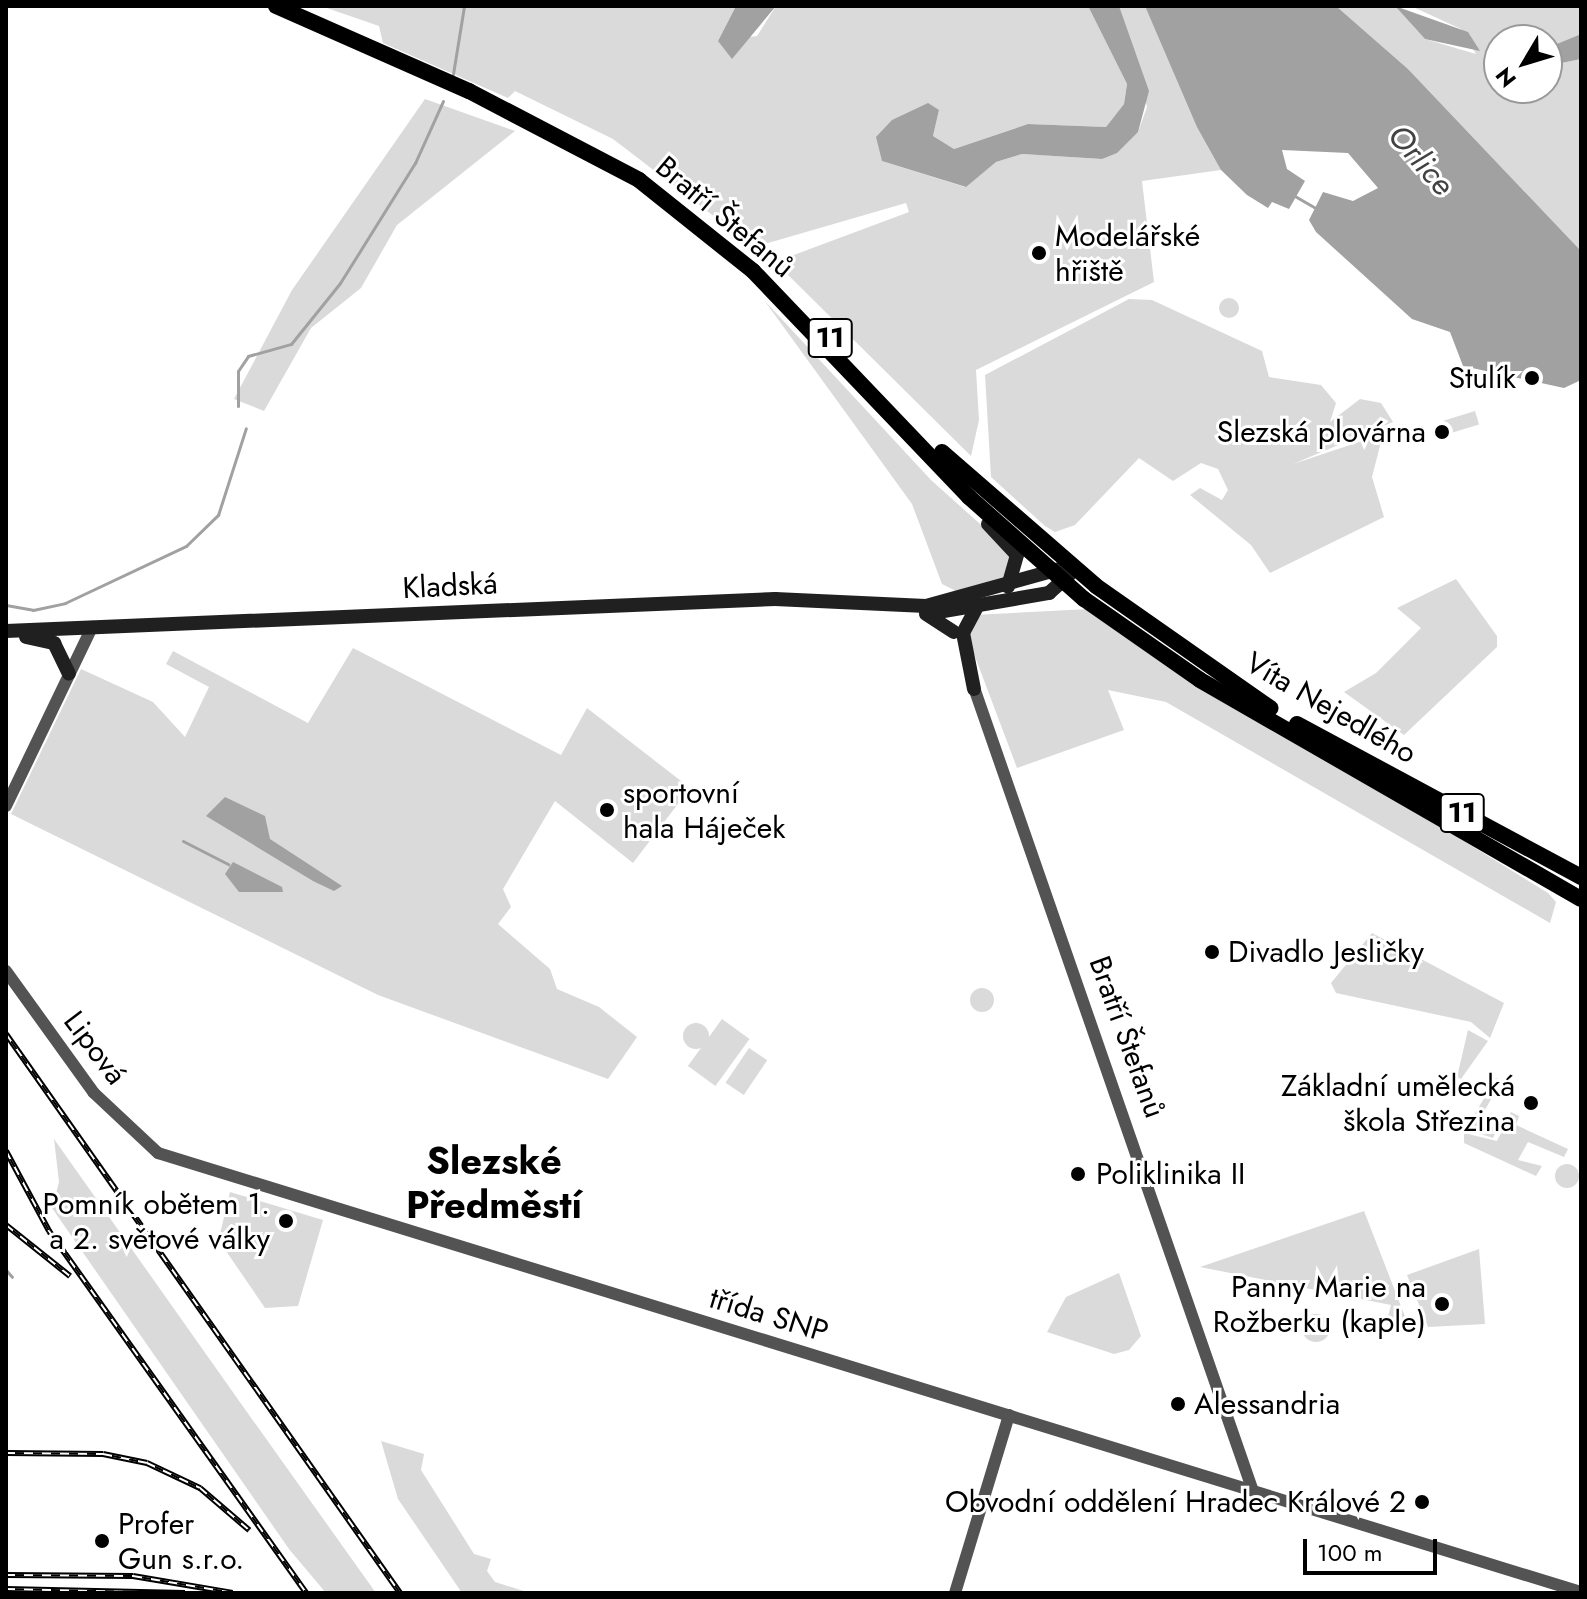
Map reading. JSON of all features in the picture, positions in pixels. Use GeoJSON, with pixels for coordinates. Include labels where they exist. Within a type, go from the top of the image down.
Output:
{"type":"FeatureCollection","features":[{"type":"Feature","properties":{"kind":"main road","name":"Bratří Štefanů"},"geometry":{"type":"LineString","coordinates":[[276,6],[596,144],[713,225],[958,468],[1069,562]]}},
{"type":"Feature","properties":{"kind":"main road","name":"Bratří Štefanů"},"geometry":{"type":"LineString","coordinates":[[469,91],[590,149],[698,224],[1053,578],[1084,599]]}},
{"type":"Feature","properties":{"kind":"main road"},"geometry":{"type":"LineString","coordinates":[[959,486],[1016,552],[1019,569],[1007,588]]}},
{"type":"Feature","properties":{"kind":"main road","name":"Kladská"},"geometry":{"type":"LineString","coordinates":[[6,633],[820,598],[896,606],[976,609],[1053,578],[1069,562]]}},
{"type":"Feature","properties":{"kind":"main road","name":"Víta Nejedlého"},"geometry":{"type":"LineString","coordinates":[[1069,562],[1241,690],[1581,877]]}},
{"type":"Feature","properties":{"kind":"main road","name":"Kladská"},"geometry":{"type":"LineString","coordinates":[[896,606],[926,614],[1007,588],[1053,578]]}},
{"type":"Feature","properties":{"kind":"main road","name":"Víta Nejedlého"},"geometry":{"type":"LineString","coordinates":[[1084,599],[1200,680],[1581,899]]}},
{"type":"Feature","properties":{"kind":"main road"},"geometry":{"type":"LineString","coordinates":[[974,689],[963,633],[976,609]]}},
{"type":"Feature","properties":{"kind":"main road"},"geometry":{"type":"LineString","coordinates":[[926,614],[954,632]]}},
{"type":"Feature","properties":{"kind":"main road"},"geometry":{"type":"LineString","coordinates":[[6,633],[54,643],[69,674]]}},
{"type":"Feature","properties":{"kind":"street","name":"Bratří Štefanů"},"geometry":{"type":"LineString","coordinates":[[945,608],[1253,1491]]}},
{"type":"Feature","properties":{"kind":"street"},"geometry":{"type":"LineString","coordinates":[[6,806],[92,627]]}},
{"type":"Feature","properties":{"kind":"street","name":"Lipová"},"geometry":{"type":"LineString","coordinates":[[6,971],[85,1082],[150,1149]]}},
{"type":"Feature","properties":{"kind":"street","name":"třída SNP"},"geometry":{"type":"LineString","coordinates":[[150,1149],[1581,1592]]}},
{"type":"Feature","properties":{"kind":"street"},"geometry":{"type":"LineString","coordinates":[[955,1593],[1009,1415]]}},
{"type":"Feature","properties":{"kind":"shaded area"},"geometry":{"type":"Polygon","coordinates":[[[321,6],[736,6],[718,41],[757,36],[776,6],[1088,6],[1127,84],[1124,104],[1106,127],[1028,124],[954,149],[933,136],[939,110],[882,161],[965,187],[996,162],[1022,154],[1102,159],[1138,132],[1147,107],[1119,6],[1145,6],[1221,170],[1142,181],[1154,282],[976,370],[979,420],[971,456],[775,262],[909,212],[906,203],[754,247],[613,139],[515,91],[508,98],[383,43],[379,26],[321,6]]]}},
{"type":"Feature","properties":{"kind":"shaded area"},"geometry":{"type":"Polygon","coordinates":[[[1336,6],[1395,6],[1425,39],[1476,54],[1461,29],[1411,6],[1581,6],[1581,34],[1563,41],[1563,24],[1483,24],[1483,104],[1563,104],[1563,63],[1581,59],[1581,251],[1408,69],[1336,6]]]}},
{"type":"Feature","properties":{"kind":"shaded area"},"geometry":{"type":"Polygon","coordinates":[[[425,99],[515,131],[397,225],[361,288],[311,328],[264,411],[234,399],[292,290],[425,99]]]}},
{"type":"Feature","properties":{"kind":"shaded area"},"geometry":{"type":"Polygon","coordinates":[[[1229,298],[1236,301],[1239,308],[1236,315],[1229,318],[1222,315],[1219,308],[1222,301],[1229,298]]]}},
{"type":"Feature","properties":{"kind":"shaded area"},"geometry":{"type":"Polygon","coordinates":[[[1129,299],[1152,300],[1262,351],[1269,377],[1321,385],[1336,403],[1330,422],[1360,399],[1381,403],[1393,422],[1293,464],[1383,434],[1372,477],[1384,517],[1270,573],[1251,545],[1190,495],[1200,488],[1222,500],[1228,490],[1218,469],[1201,463],[1173,481],[1139,458],[1075,525],[1055,532],[1045,526],[991,477],[985,375],[1129,299]]]}},
{"type":"Feature","properties":{"kind":"shaded area"},"geometry":{"type":"Polygon","coordinates":[[[764,300],[931,480],[1008,549],[1013,574],[958,592],[942,584],[912,504],[764,300]]]}},
{"type":"Feature","properties":{"kind":"shaded area"},"geometry":{"type":"Polygon","coordinates":[[[1475,411],[1479,424],[1448,434],[1443,421],[1475,411]]]}},
{"type":"Feature","properties":{"kind":"shaded area"},"geometry":{"type":"Polygon","coordinates":[[[1456,579],[1497,636],[1497,647],[1404,735],[1344,692],[1376,673],[1421,628],[1397,608],[1456,579]]]}},
{"type":"Feature","properties":{"kind":"shaded area"},"geometry":{"type":"Polygon","coordinates":[[[1089,609],[1548,893],[1556,902],[1550,923],[1166,702],[1108,690],[1124,730],[1017,768],[965,630],[973,615],[1089,609]]]}},
{"type":"Feature","properties":{"kind":"shaded area"},"geometry":{"type":"Polygon","coordinates":[[[353,648],[561,755],[587,708],[690,788],[633,863],[555,801],[503,889],[511,907],[498,924],[550,969],[557,989],[599,1007],[637,1037],[608,1079],[378,995],[11,814],[81,669],[153,702],[185,737],[209,687],[166,664],[173,651],[308,723],[353,648]]]}},
{"type":"Feature","properties":{"kind":"shaded area"},"geometry":{"type":"Polygon","coordinates":[[[1372,933],[1504,1003],[1490,1038],[1471,1022],[1336,993],[1331,983],[1372,933]]]}},
{"type":"Feature","properties":{"kind":"shaded area"},"geometry":{"type":"Polygon","coordinates":[[[982,988],[993,995],[994,1000],[987,1011],[982,1012],[971,1005],[970,1000],[977,989],[982,988]]]}},
{"type":"Feature","properties":{"kind":"shaded area"},"geometry":{"type":"Polygon","coordinates":[[[722,1019],[750,1039],[715,1086],[688,1066],[722,1019]]]}},
{"type":"Feature","properties":{"kind":"shaded area"},"geometry":{"type":"Polygon","coordinates":[[[696,1023],[705,1027],[709,1036],[705,1045],[696,1049],[687,1045],[683,1036],[687,1027],[696,1023]]]}},
{"type":"Feature","properties":{"kind":"shaded area"},"geometry":{"type":"Polygon","coordinates":[[[1468,1030],[1488,1041],[1461,1079],[1457,1077],[1468,1030]]]}},
{"type":"Feature","properties":{"kind":"shaded area"},"geometry":{"type":"Polygon","coordinates":[[[749,1048],[767,1060],[744,1095],[726,1083],[749,1048]]]}},
{"type":"Feature","properties":{"kind":"shaded area"},"geometry":{"type":"Polygon","coordinates":[[[1496,1078],[1501,1081],[1480,1119],[1494,1127],[1502,1119],[1493,1138],[1466,1129],[1496,1078]]]}},
{"type":"Feature","properties":{"kind":"shaded area"},"geometry":{"type":"Polygon","coordinates":[[[1511,1112],[1519,1116],[1516,1125],[1568,1149],[1564,1157],[1528,1142],[1518,1160],[1542,1166],[1536,1176],[1464,1143],[1464,1133],[1497,1141],[1511,1112]]]}},
{"type":"Feature","properties":{"kind":"shaded area"},"geometry":{"type":"Polygon","coordinates":[[[54,1139],[376,1593],[326,1593],[289,1549],[52,1208],[59,1182],[54,1139]]]}},
{"type":"Feature","properties":{"kind":"shaded area"},"geometry":{"type":"Polygon","coordinates":[[[1567,1164],[1576,1167],[1579,1176],[1576,1185],[1567,1188],[1558,1185],[1555,1176],[1558,1167],[1567,1164]]]}},
{"type":"Feature","properties":{"kind":"shaded area"},"geometry":{"type":"Polygon","coordinates":[[[230,1192],[323,1220],[298,1306],[265,1308],[226,1251],[220,1234],[230,1192]]]}},
{"type":"Feature","properties":{"kind":"shaded area"},"geometry":{"type":"Polygon","coordinates":[[[1364,1211],[1411,1332],[1386,1324],[1391,1305],[1200,1267],[1364,1211]]]}},
{"type":"Feature","properties":{"kind":"shaded area"},"geometry":{"type":"Polygon","coordinates":[[[1479,1249],[1485,1324],[1428,1327],[1407,1275],[1479,1249]]]}},
{"type":"Feature","properties":{"kind":"shaded area"},"geometry":{"type":"Polygon","coordinates":[[[1119,1273],[1141,1336],[1129,1350],[1114,1354],[1047,1332],[1066,1297],[1119,1273]]]}},
{"type":"Feature","properties":{"kind":"shaded area"},"geometry":{"type":"Polygon","coordinates":[[[1316,1314],[1326,1318],[1330,1328],[1326,1338],[1316,1342],[1306,1338],[1302,1328],[1306,1318],[1316,1314]]]}},
{"type":"Feature","properties":{"kind":"shaded area"},"geometry":{"type":"Polygon","coordinates":[[[381,1441],[424,1454],[421,1470],[474,1554],[491,1559],[487,1571],[495,1582],[530,1593],[462,1593],[398,1499],[381,1441]]]}},
{"type":"Feature","properties":{"kind":"water"},"geometry":{"type":"Polygon","coordinates":[[[736,6],[776,6],[732,59],[718,41],[736,6]]]}},
{"type":"Feature","properties":{"kind":"water"},"geometry":{"type":"Polygon","coordinates":[[[1088,6],[1119,6],[1149,91],[1138,132],[1117,153],[1102,159],[1022,154],[996,162],[966,187],[882,161],[876,137],[892,120],[928,103],[939,110],[933,136],[954,149],[1028,124],[1106,127],[1124,104],[1127,84],[1088,6]]]}},
{"type":"Feature","properties":{"kind":"water","name":"Orlice"},"geometry":{"type":"Polygon","coordinates":[[[1145,6],[1336,6],[1408,69],[1581,251],[1581,380],[1564,388],[1463,366],[1450,332],[1412,319],[1316,232],[1309,220],[1323,192],[1353,201],[1378,188],[1348,153],[1282,150],[1287,169],[1305,181],[1289,209],[1272,202],[1268,208],[1247,195],[1221,170],[1197,127],[1145,6]]]}},
{"type":"Feature","properties":{"kind":"water"},"geometry":{"type":"Polygon","coordinates":[[[1395,6],[1468,32],[1480,51],[1425,39],[1395,6]]]}},
{"type":"Feature","properties":{"kind":"water"},"geometry":{"type":"Polygon","coordinates":[[[1581,34],[1581,59],[1563,63],[1563,41],[1581,34]]]}},
{"type":"Feature","properties":{"kind":"water"},"geometry":{"type":"Polygon","coordinates":[[[225,797],[265,816],[270,839],[342,886],[334,891],[313,881],[206,816],[225,797]]]}},
{"type":"Feature","properties":{"kind":"water"},"geometry":{"type":"Polygon","coordinates":[[[233,862],[282,887],[283,892],[239,892],[225,874],[233,862]]]}},
{"type":"Feature","properties":{"kind":"waterway"},"geometry":{"type":"LineString","coordinates":[[453,74],[464,6]]}},
{"type":"Feature","properties":{"kind":"waterway"},"geometry":{"type":"LineString","coordinates":[[238,406],[238,371],[248,356],[291,344],[340,283],[415,163],[443,101]]}},
{"type":"Feature","properties":{"kind":"waterway"},"geometry":{"type":"LineString","coordinates":[[1293,195],[1317,209]]}},
{"type":"Feature","properties":{"kind":"waterway"},"geometry":{"type":"LineString","coordinates":[[6,605],[33,610],[65,603],[186,546],[218,515],[246,428]]}},
{"type":"Feature","properties":{"kind":"waterway"},"geometry":{"type":"LineString","coordinates":[[183,841],[228,864]]}},
{"type":"Feature","properties":{"kind":"waterway"},"geometry":{"type":"LineString","coordinates":[[6,1270],[12,1277]]}},
{"type":"Feature","properties":{"kind":"railway"},"geometry":{"type":"LineString","coordinates":[[6,1034],[400,1593]]}},
{"type":"Feature","properties":{"kind":"railway"},"geometry":{"type":"LineString","coordinates":[[6,1151],[49,1231],[306,1593]]}},
{"type":"Feature","properties":{"kind":"railway"},"geometry":{"type":"LineString","coordinates":[[6,1225],[70,1276]]}},
{"type":"Feature","properties":{"kind":"railway"},"geometry":{"type":"LineString","coordinates":[[6,1453],[103,1454],[147,1463],[200,1488],[249,1530]]}},
{"type":"Feature","properties":{"kind":"railway"},"geometry":{"type":"LineString","coordinates":[[6,1575],[133,1576],[233,1593]]}},
{"type":"Feature","properties":{"kind":"railway"},"geometry":{"type":"LineString","coordinates":[[6,1589],[185,1593]]}},
{"type":"Feature","properties":{"kind":"place","name":"Modelářské hřiště"},"geometry":{"type":"Point","coordinates":[1039,253]}},
{"type":"Feature","properties":{"kind":"place","name":"Stulík"},"geometry":{"type":"Point","coordinates":[1532,378]}},
{"type":"Feature","properties":{"kind":"place","name":"Slezská plovárna"},"geometry":{"type":"Point","coordinates":[1442,432]}},
{"type":"Feature","properties":{"kind":"place","name":"sportovní hala Háječek"},"geometry":{"type":"Point","coordinates":[607,810]}},
{"type":"Feature","properties":{"kind":"place","name":"Divadlo Jesličky"},"geometry":{"type":"Point","coordinates":[1212,952]}},
{"type":"Feature","properties":{"kind":"place","name":"Základní umělecká škola Střezina"},"geometry":{"type":"Point","coordinates":[1531,1103]}},
{"type":"Feature","properties":{"kind":"place","name":"Poliklinika II"},"geometry":{"type":"Point","coordinates":[1078,1174]}},
{"type":"Feature","properties":{"kind":"place","name":"Pomník obětem 1. a 2. světové války"},"geometry":{"type":"Point","coordinates":[286,1221]}},
{"type":"Feature","properties":{"kind":"place","name":"Panny Marie na Rožberku (kaple)"},"geometry":{"type":"Point","coordinates":[1442,1304]}},
{"type":"Feature","properties":{"kind":"place","name":"Alessandria"},"geometry":{"type":"Point","coordinates":[1178,1404]}},
{"type":"Feature","properties":{"kind":"place","name":"Obvodní oddělení Hradec Králové 2"},"geometry":{"type":"Point","coordinates":[1422,1502]}},
{"type":"Feature","properties":{"kind":"place","name":"Profer Gun s.r.o."},"geometry":{"type":"Point","coordinates":[102,1541]}},
{"type":"Feature","properties":{"kind":"district","name":"Slezské Předměstí"},"geometry":{"type":"Point","coordinates":[494,1183]}}]}
